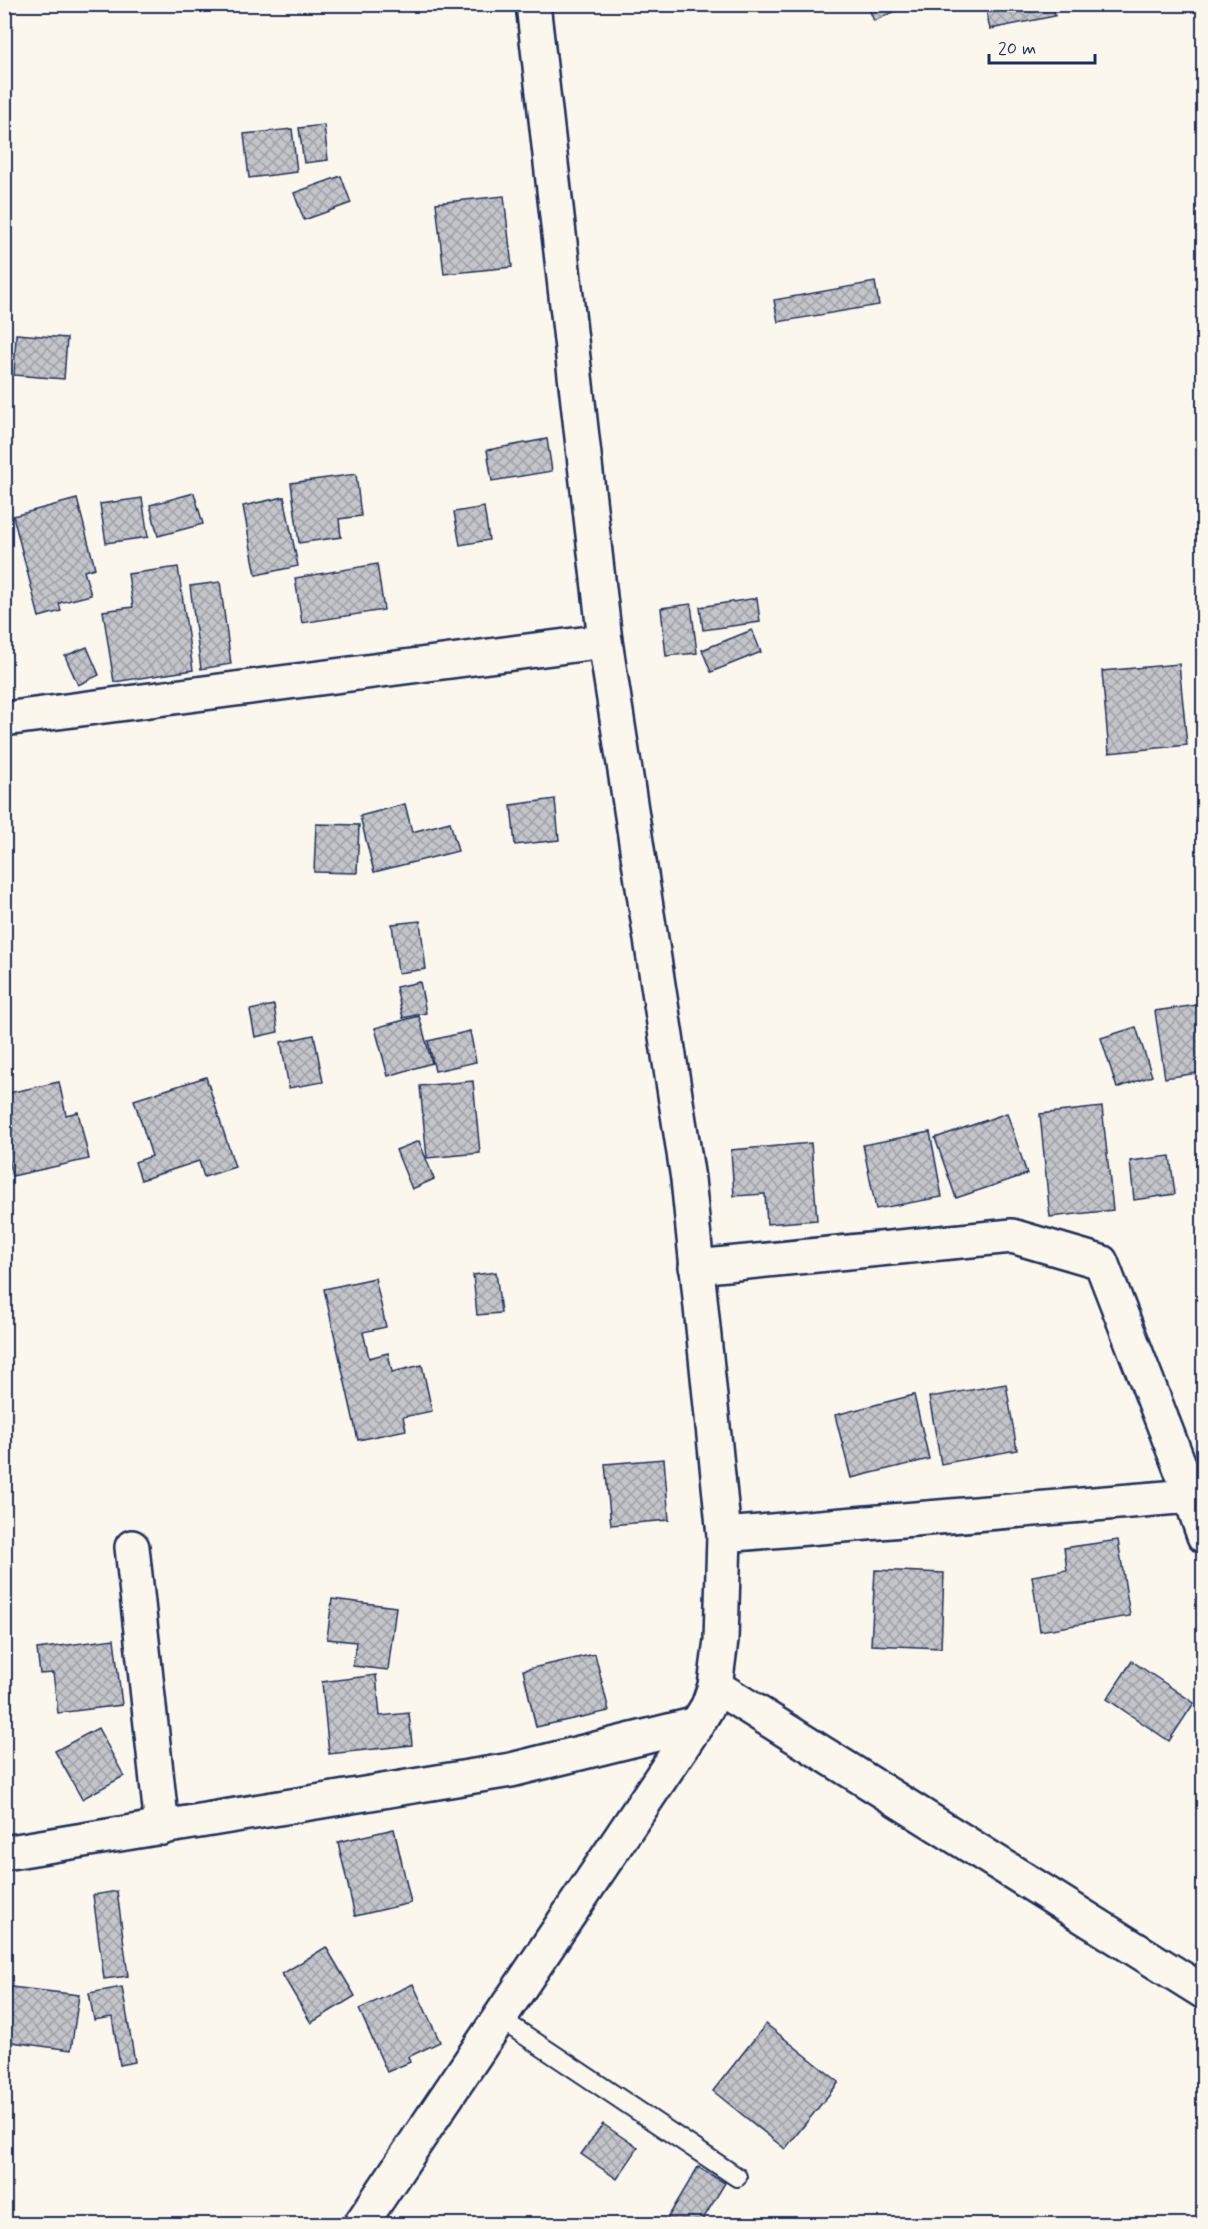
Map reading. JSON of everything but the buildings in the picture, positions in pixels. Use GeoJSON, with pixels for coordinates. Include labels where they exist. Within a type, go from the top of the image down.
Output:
{"type":"FeatureCollection","features":[{"type":"Feature","properties":{"kind":"street"},"geometry":{"type":"LineString","coordinates":[[361,2224],[697,1724],[708,1706],[715,1686],[721,1640],[724,1535],[688,1179],[604,641],[533,4]]}},
{"type":"Feature","properties":{"kind":"street"},"geometry":{"type":"LineString","coordinates":[[4,719],[604,641]]}},
{"type":"Feature","properties":{"kind":"street"},"geometry":{"type":"LineString","coordinates":[[696,1267],[1012,1236],[1101,1262],[1203,1536]]}},
{"type":"Feature","properties":{"kind":"street"},"geometry":{"type":"LineString","coordinates":[[724,1535],[1190,1496]]}},
{"type":"Feature","properties":{"kind":"street"},"geometry":{"type":"LineString","coordinates":[[132,1548],[162,1828]]}},
{"type":"Feature","properties":{"kind":"street"},"geometry":{"type":"LineString","coordinates":[[715,1686],[1203,1992]]}},
{"type":"Feature","properties":{"kind":"street"},"geometry":{"type":"LineString","coordinates":[[4,1853],[511,1770],[697,1724]]}},
{"type":"Feature","properties":{"kind":"lane"},"geometry":{"type":"LineString","coordinates":[[499,2018],[737,2177]]}}]}
